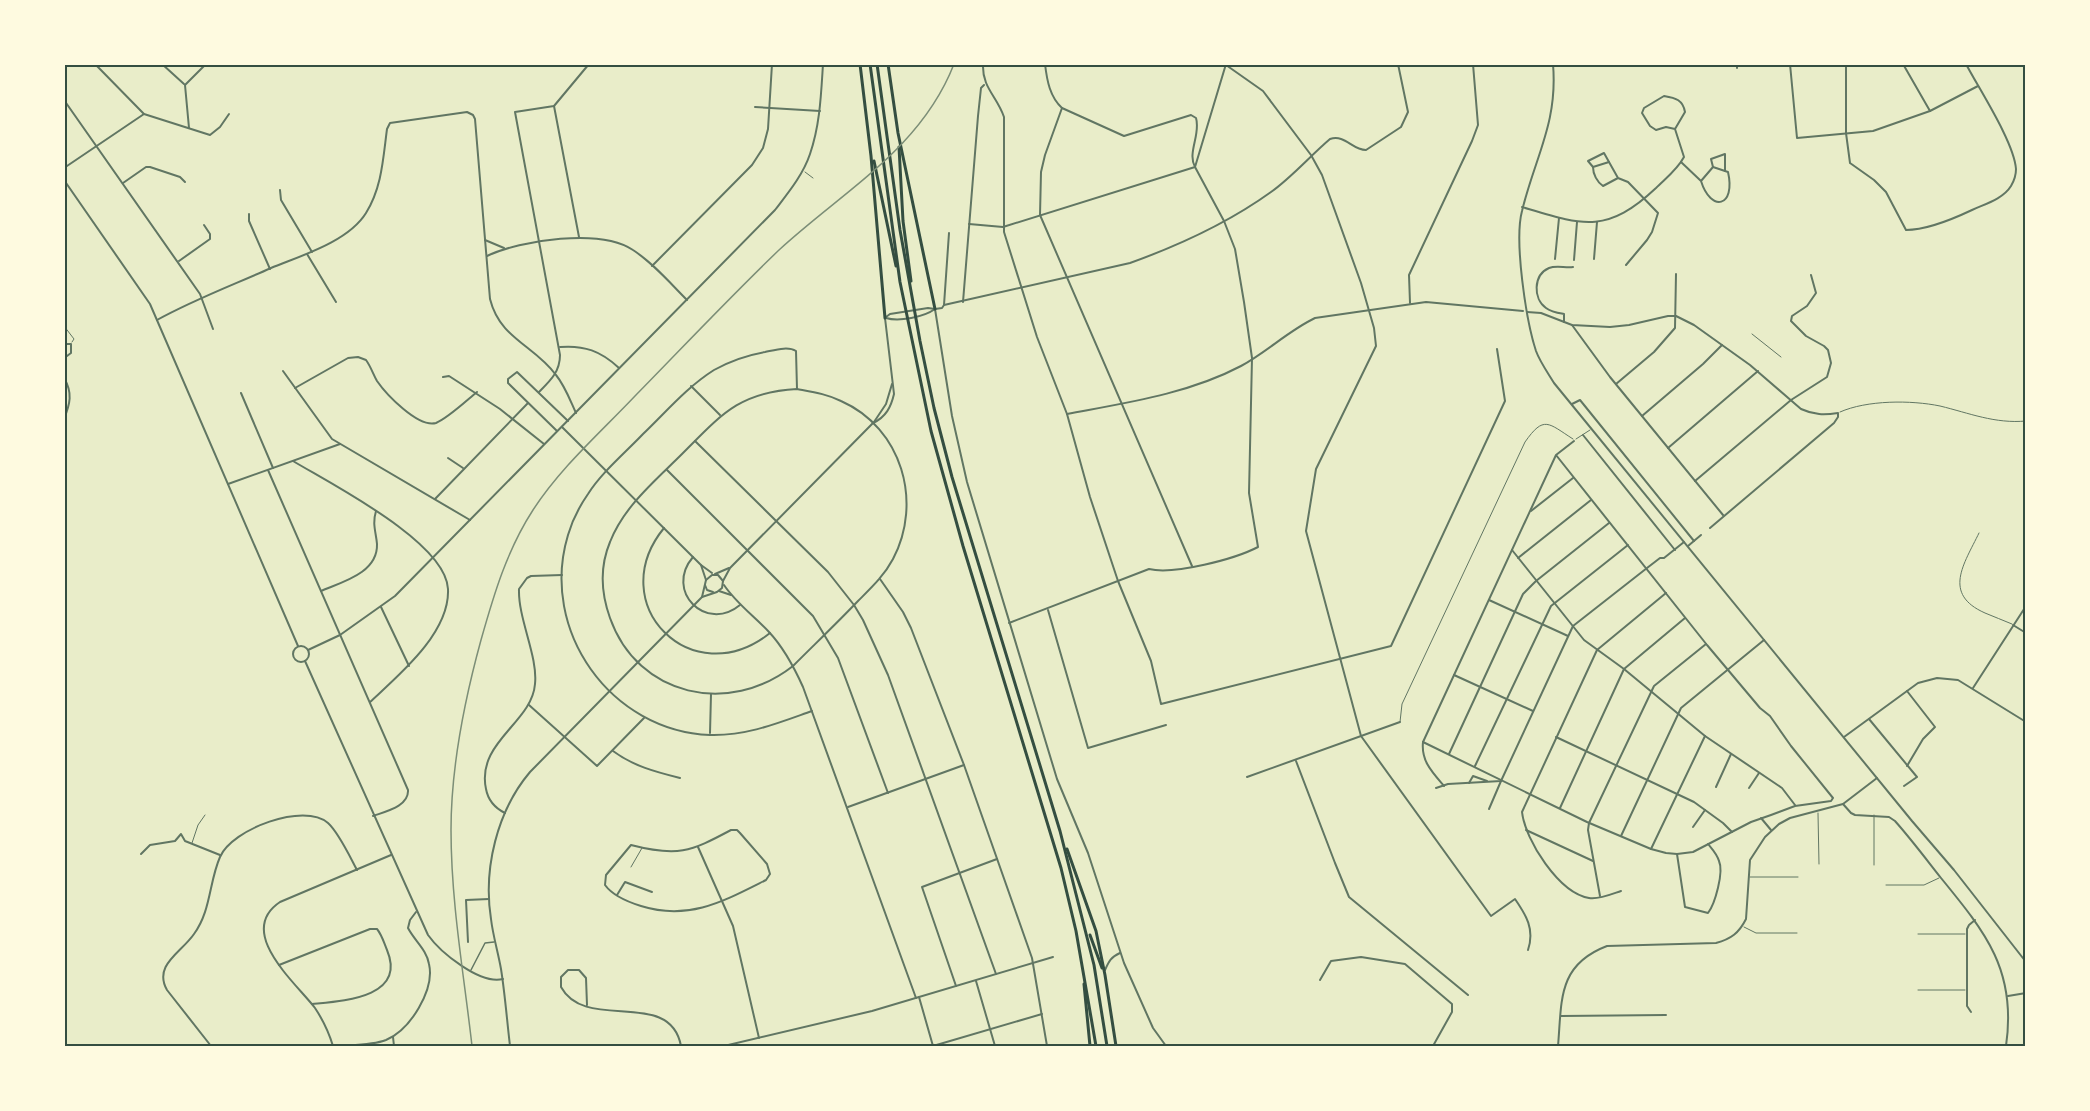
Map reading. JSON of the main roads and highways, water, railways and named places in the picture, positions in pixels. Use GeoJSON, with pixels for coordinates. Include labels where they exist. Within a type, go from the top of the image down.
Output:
{"type":"FeatureCollection","features":[{"type":"Feature","properties":{"kind":"highway"},"geometry":{"type":"LineString","coordinates":[[860,64],[870,144],[885,318]]}},
{"type":"Feature","properties":{"kind":"highway"},"geometry":{"type":"LineString","coordinates":[[870,64],[900,282]]}},
{"type":"Feature","properties":{"kind":"highway"},"geometry":{"type":"LineString","coordinates":[[878,64],[900,230],[932,397],[952,477],[1060,831],[1095,965],[1107,1047]]}},
{"type":"Feature","properties":{"kind":"highway"},"geometry":{"type":"LineString","coordinates":[[888,64],[898,133],[935,309]]}},
{"type":"Feature","properties":{"kind":"highway"},"geometry":{"type":"LineString","coordinates":[[898,133],[903,221],[911,295]]}},
{"type":"Feature","properties":{"kind":"highway"},"geometry":{"type":"LineString","coordinates":[[870,144],[917,367],[946,489],[1059,858],[1082,961],[1096,1047]]}},
{"type":"Feature","properties":{"kind":"highway"},"geometry":{"type":"LineString","coordinates":[[1060,831],[1096,931],[1116,1047]]}},
{"type":"Feature","properties":{"kind":"highway"},"geometry":{"type":"LineString","coordinates":[[1086,928],[1104,973]]}},
{"type":"Feature","properties":{"kind":"highway"},"geometry":{"type":"LineString","coordinates":[[1082,961],[1090,1047]]}},
{"type":"Feature","properties":{"kind":"railway"},"geometry":{"type":"LineString","coordinates":[[472,1046],[453,885],[451,830],[453,782],[464,710],[475,663],[496,589],[516,541],[544,494],[595,437],[779,250],[854,188],[901,145],[922,121],[940,94],[954,64]]}}]}
